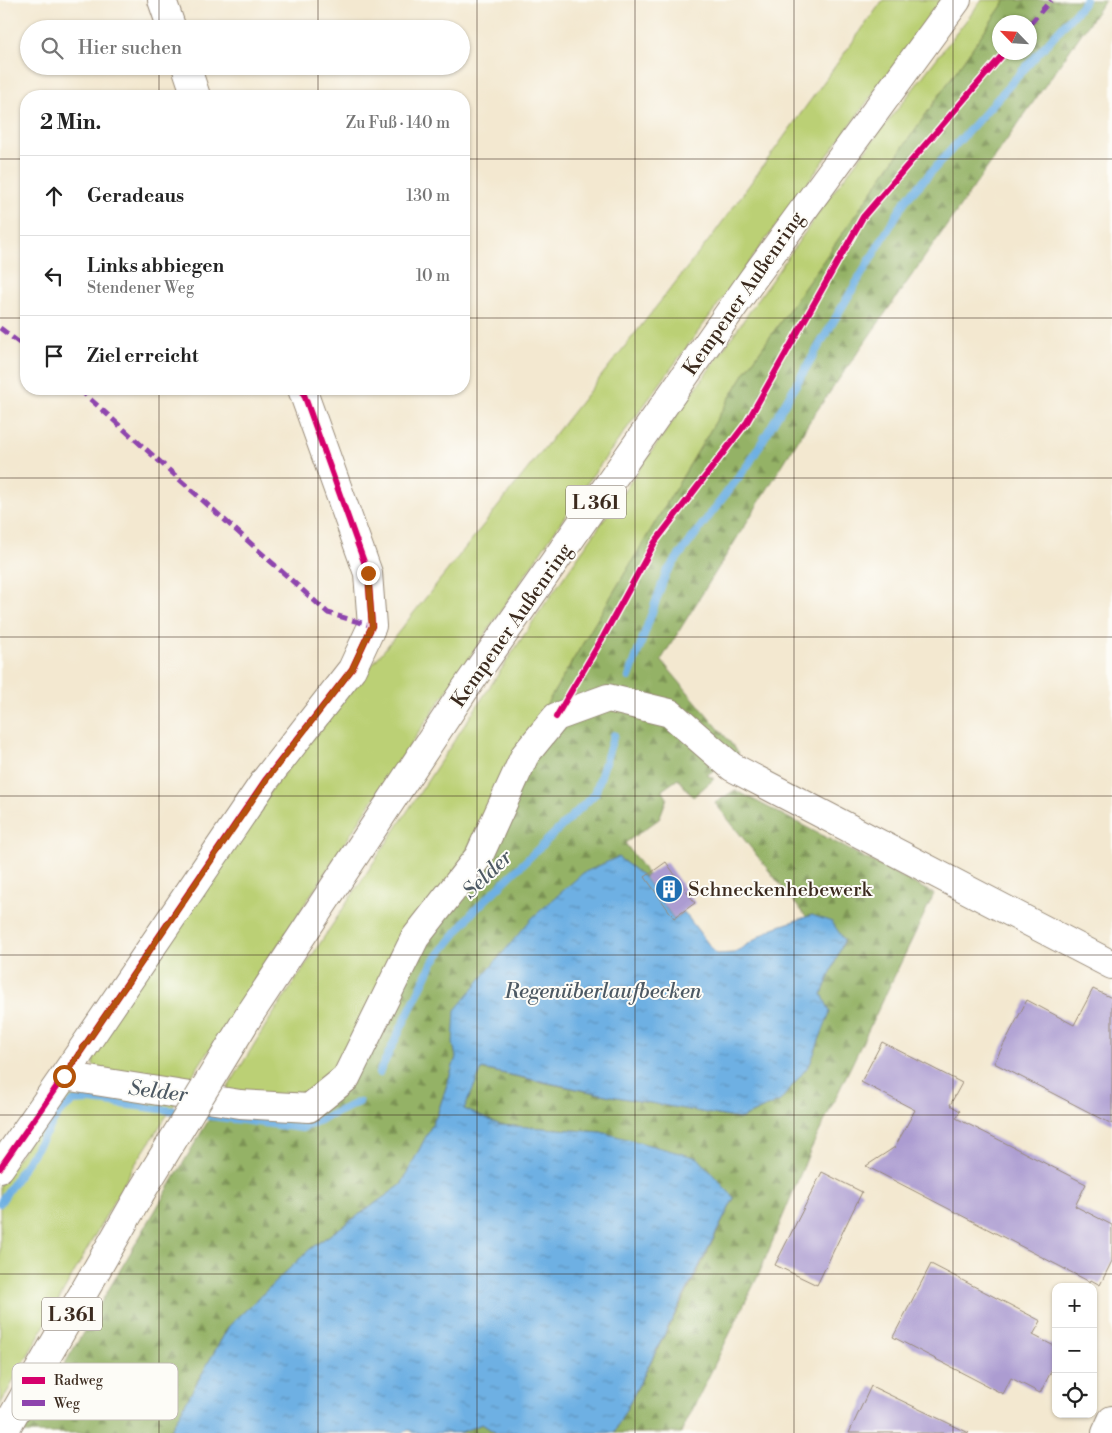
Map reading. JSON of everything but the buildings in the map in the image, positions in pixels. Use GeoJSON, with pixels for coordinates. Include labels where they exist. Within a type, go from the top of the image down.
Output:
{"type":"FeatureCollection","features":[{"type":"Feature","properties":{"kind":"main road"},"geometry":{"type":"LineString","coordinates":[[162,0],[169,20]]}},
{"type":"Feature","properties":{"kind":"main road","name":"Kempener Außenring"},"geometry":{"type":"LineString","coordinates":[[43,1363],[140,1194],[250,1014],[463,692],[752,280],[958,0]]}},
{"type":"Feature","properties":{"kind":"main road"},"geometry":{"type":"LineString","coordinates":[[189,75],[194,90]]}},
{"type":"Feature","properties":{"kind":"main road"},"geometry":{"type":"LineString","coordinates":[[0,1168],[266,780],[352,669],[372,626],[368,573],[304,395]]}},
{"type":"Feature","properties":{"kind":"main road"},"geometry":{"type":"LineString","coordinates":[[64,1076],[240,1104],[309,1108],[346,1078],[415,938],[479,856],[525,755],[556,717],[608,698],[670,713],[732,767],[1112,965]]}},
{"type":"Feature","properties":{"kind":"main road","name":"Kempener Außenring"},"geometry":{"type":"LineString","coordinates":[[3,1433],[12,1417]]}},
{"type":"Feature","properties":{"kind":"main road"},"geometry":{"type":"LineString","coordinates":[[1106,1433],[1112,1420]]}},
{"type":"Feature","properties":{"kind":"green space"},"geometry":{"type":"Polygon","coordinates":[[[883,0],[942,0],[592,476],[373,800],[184,1088],[118,1080],[93,1065],[99,1035],[274,786],[713,235],[883,0]]]}},
{"type":"Feature","properties":{"kind":"green space"},"geometry":{"type":"Polygon","coordinates":[[[982,0],[1006,0],[995,15],[992,15],[992,20],[744,374],[521,747],[462,859],[349,1053],[315,1090],[268,1098],[224,1094],[266,1025],[538,614],[834,191],[982,0]]]}},
{"type":"Feature","properties":{"kind":"green space"},"geometry":{"type":"Polygon","coordinates":[[[1006,0],[1105,0],[811,419],[661,660],[739,753],[707,775],[714,779],[693,797],[678,779],[662,790],[667,798],[659,819],[625,843],[648,875],[644,877],[618,857],[453,1043],[456,1057],[437,1115],[401,1185],[310,1249],[229,1326],[178,1416],[178,1363],[65,1363],[224,1094],[268,1098],[315,1090],[349,1053],[462,859],[521,747],[744,374],[992,20],[992,60],[1037,60],[1037,15],[995,15],[1006,0]]]}},
{"type":"Feature","properties":{"kind":"green space"},"geometry":{"type":"Polygon","coordinates":[[[735,790],[934,894],[810,1151],[759,1274],[681,1433],[614,1433],[734,1198],[601,1132],[500,1125],[464,1109],[482,1069],[611,1096],[740,1119],[780,1101],[810,1064],[830,1012],[822,994],[844,940],[812,915],[806,917],[715,803],[735,790]]]}},
{"type":"Feature","properties":{"kind":"green space"},"geometry":{"type":"Polygon","coordinates":[[[89,1090],[175,1103],[132,1169],[23,1363],[12,1363],[12,1384],[0,1405],[0,1185],[51,1108],[66,1093],[89,1090]]]}},
{"type":"Feature","properties":{"kind":"green space"},"geometry":{"type":"Polygon","coordinates":[[[32,1420],[176,1420],[171,1433],[24,1433],[32,1420]]]}},
{"type":"Feature","properties":{"kind":"green space"},"geometry":{"type":"Polygon","coordinates":[[[482,1424],[496,1433],[459,1433],[482,1424]]]}},
{"type":"Feature","properties":{"kind":"water","name":"Regenüberlaufbecken"},"geometry":{"type":"Polygon","coordinates":[[[618,857],[644,877],[674,919],[684,912],[716,954],[734,953],[773,928],[812,915],[832,922],[844,940],[822,994],[830,1012],[810,1064],[780,1101],[740,1119],[611,1096],[482,1069],[464,1109],[500,1125],[601,1132],[698,1158],[734,1198],[614,1433],[496,1433],[482,1424],[459,1433],[413,1433],[409,1430],[401,1433],[171,1433],[173,1425],[176,1420],[178,1420],[178,1416],[229,1326],[310,1249],[401,1185],[437,1115],[456,1057],[453,1043],[455,1010],[532,918],[583,873],[618,857]]]}},
{"type":"Feature","properties":{"kind":"waterway","name":"Selder"},"geometry":{"type":"LineString","coordinates":[[629,677],[666,573],[750,462],[905,201],[1085,0]]}},
{"type":"Feature","properties":{"kind":"waterway","name":"Selder"},"geometry":{"type":"LineString","coordinates":[[379,1073],[433,962],[472,913],[595,794],[614,735]]}},
{"type":"Feature","properties":{"kind":"waterway","name":"Selder"},"geometry":{"type":"LineString","coordinates":[[0,1203],[59,1113],[74,1101],[90,1100],[183,1112]]}},
{"type":"Feature","properties":{"kind":"waterway","name":"Selder"},"geometry":{"type":"LineString","coordinates":[[195,1114],[302,1128],[359,1102]]}},
{"type":"Feature","properties":{"kind":"marked path"},"geometry":{"type":"LineString","coordinates":[[1037,16],[1051,0]]}},
{"type":"Feature","properties":{"kind":"marked path"},"geometry":{"type":"LineString","coordinates":[[0,328],[20,343]]}},
{"type":"Feature","properties":{"kind":"marked path"},"geometry":{"type":"LineString","coordinates":[[86,395],[328,613],[372,626]]}},
{"type":"Feature","properties":{"kind":"cycle path"},"geometry":{"type":"LineString","coordinates":[[556,717],[603,637],[655,542],[747,422],[863,217],[998,60]]}},
{"type":"Feature","properties":{"kind":"cycle path"},"geometry":{"type":"LineString","coordinates":[[0,1168],[266,779],[352,669],[372,626],[368,573],[304,395]]}},
{"type":"Feature","properties":{"kind":"place","name":"Schneckenhebewerk"},"geometry":{"type":"Point","coordinates":[669,889]}},
{"type":"Feature","properties":{"kind":"route"},"geometry":{"type":"LineString","coordinates":[[64,1076],[266,780],[352,669],[372,626],[368,573]]}}]}
